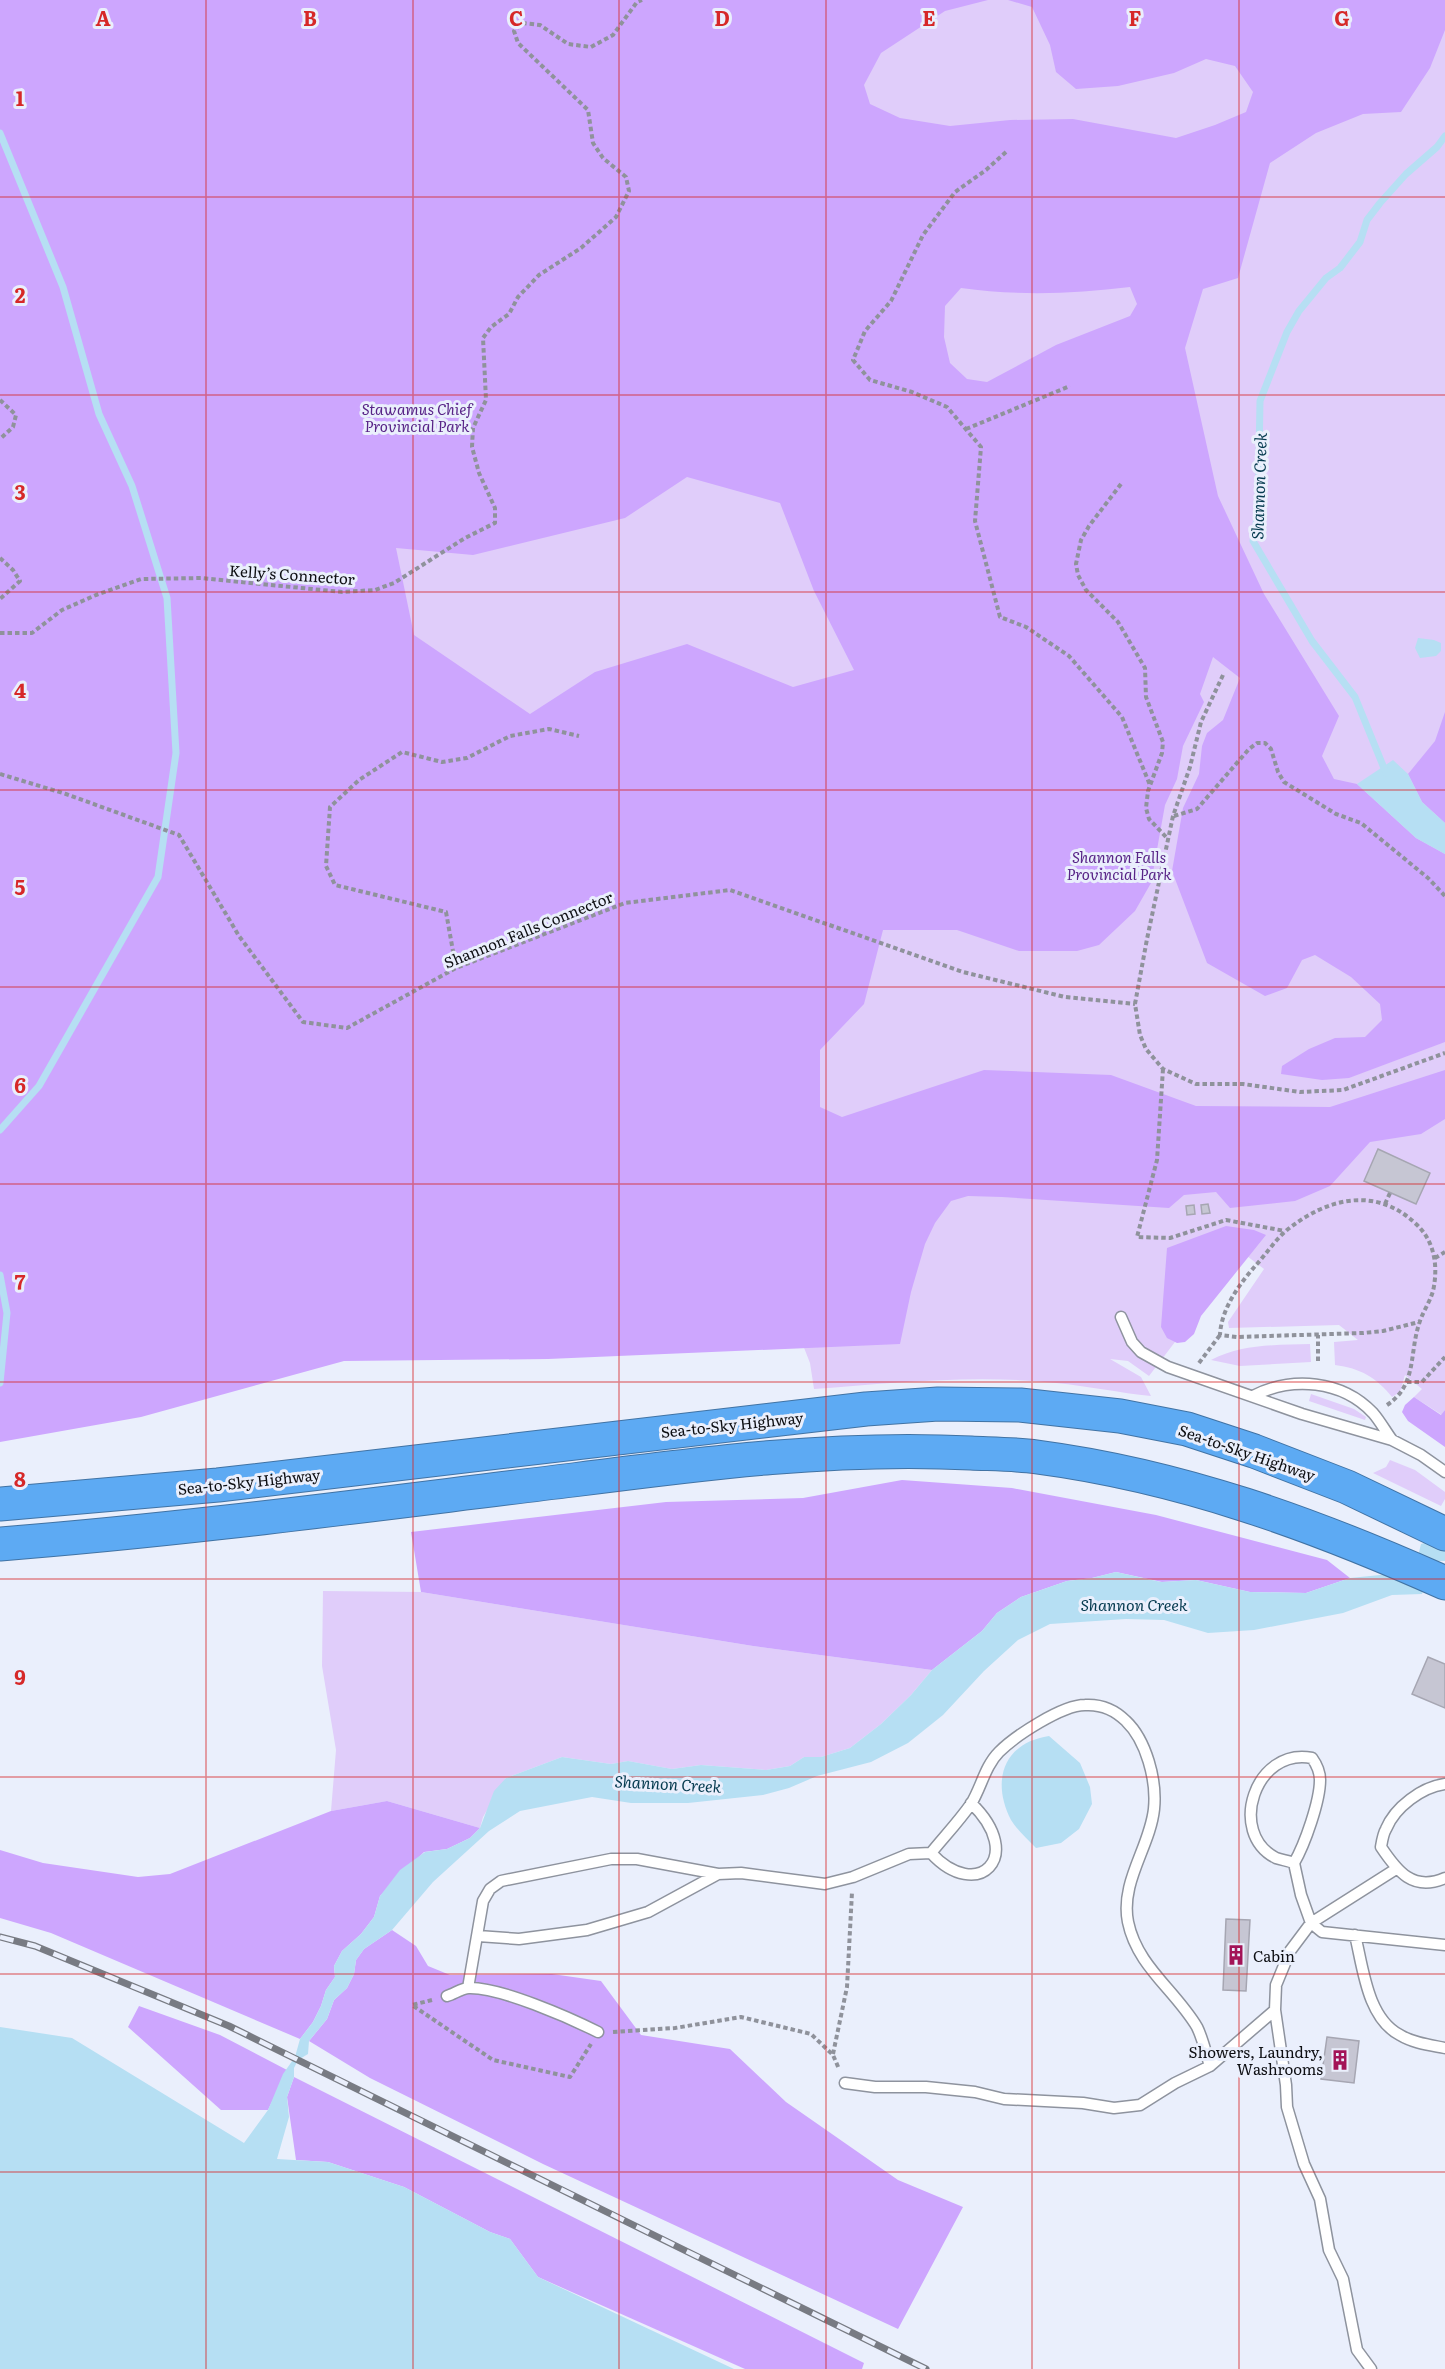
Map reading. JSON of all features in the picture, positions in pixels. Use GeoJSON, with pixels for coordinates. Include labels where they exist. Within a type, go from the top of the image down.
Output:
{"type":"FeatureCollection","features":[{"type":"Feature","properties":{"kind":"highway","name":"Sea-to-Sky Highway"},"geometry":{"type":"LineString","coordinates":[[0,1504],[218,1485],[866,1409],[938,1404],[1020,1405],[1120,1416],[1187,1429],[1254,1451],[1347,1487],[1440,1531]]}},
{"type":"Feature","properties":{"kind":"highway"},"geometry":{"type":"LineString","coordinates":[[0,1544],[117,1535],[728,1460],[836,1452],[936,1451],[1033,1456],[1107,1468],[1184,1486],[1287,1517],[1445,1583]]}},
{"type":"Feature","properties":{"kind":"lane"},"geometry":{"type":"LineString","coordinates":[[1121,1317],[1131,1342],[1141,1352],[1168,1367],[1302,1414],[1392,1440],[1421,1455],[1445,1472]]}},
{"type":"Feature","properties":{"kind":"lane"},"geometry":{"type":"LineString","coordinates":[[1253,1396],[1267,1389],[1312,1383],[1346,1394],[1374,1414],[1392,1440]]}},
{"type":"Feature","properties":{"kind":"lane"},"geometry":{"type":"LineString","coordinates":[[468,1988],[483,1901],[490,1889],[501,1881],[611,1858],[637,1859],[718,1874],[741,1873],[825,1884],[853,1877],[909,1854],[931,1853],[971,1803],[997,1754],[1014,1738],[1067,1710],[1083,1705],[1102,1706],[1119,1714],[1135,1729],[1143,1742],[1152,1776],[1154,1808],[1127,1903],[1128,1921],[1133,1941],[1147,1966],[1174,1995],[1198,2029],[1210,2066]]}},
{"type":"Feature","properties":{"kind":"lane"},"geometry":{"type":"LineString","coordinates":[[1294,1863],[1276,1857],[1258,1841],[1251,1822],[1253,1798],[1260,1779],[1270,1767],[1299,1756],[1312,1758],[1318,1766],[1320,1781],[1306,1843],[1294,1863],[1301,1895],[1311,1923],[1322,1932],[1445,1945]]}},
{"type":"Feature","properties":{"kind":"lane"},"geometry":{"type":"LineString","coordinates":[[1445,1784],[1434,1786],[1403,1805],[1386,1828],[1381,1847],[1396,1869],[1410,1880],[1434,1883],[1445,1878]]}},
{"type":"Feature","properties":{"kind":"lane"},"geometry":{"type":"LineString","coordinates":[[931,1853],[942,1865],[960,1873],[977,1875],[987,1870],[994,1862],[998,1850],[994,1837],[984,1815],[971,1803]]}},
{"type":"Feature","properties":{"kind":"lane"},"geometry":{"type":"LineString","coordinates":[[1371,2369],[1358,2350],[1343,2278],[1329,2250],[1320,2199],[1304,2164],[1287,2107],[1275,2010],[1276,1985],[1290,1951],[1311,1923],[1396,1869]]}},
{"type":"Feature","properties":{"kind":"lane"},"geometry":{"type":"LineString","coordinates":[[478,1936],[519,1939],[587,1930],[648,1912],[718,1874]]}},
{"type":"Feature","properties":{"kind":"lane"},"geometry":{"type":"LineString","coordinates":[[1355,1935],[1368,1987],[1378,2013],[1386,2025],[1398,2035],[1410,2040],[1445,2048]]}},
{"type":"Feature","properties":{"kind":"lane"},"geometry":{"type":"LineString","coordinates":[[447,1996],[468,1988],[496,1993],[569,2018],[598,2032]]}},
{"type":"Feature","properties":{"kind":"lane"},"geometry":{"type":"LineString","coordinates":[[845,2083],[875,2087],[926,2087],[975,2092],[1015,2100],[1083,2103],[1114,2108],[1140,2105],[1175,2083],[1210,2066],[1275,2010]]}},
{"type":"Feature","properties":{"kind":"path","name":"Kelly’s Connector"},"geometry":{"type":"LineString","coordinates":[[0,633],[32,633],[62,610],[141,579],[201,578],[342,592],[375,590],[394,583],[465,538],[495,523],[495,508],[479,473],[472,447],[473,428],[486,400],[483,338],[491,327],[508,314],[518,297],[539,274],[581,248],[616,216],[629,191],[626,177],[603,158],[593,143],[588,110],[518,43],[514,31],[522,22],[540,25],[568,44],[591,47],[613,35],[637,2],[642,0]]}},
{"type":"Feature","properties":{"kind":"path"},"geometry":{"type":"LineString","coordinates":[[1006,152],[986,170],[955,192],[923,235],[891,301],[865,331],[853,360],[870,380],[912,392],[947,407],[981,447],[975,521],[1000,617],[1026,627],[1069,657],[1122,717],[1150,785]]}},
{"type":"Feature","properties":{"kind":"path"},"geometry":{"type":"LineString","coordinates":[[966,429],[1005,415],[1070,386]]}},
{"type":"Feature","properties":{"kind":"path"},"geometry":{"type":"LineString","coordinates":[[0,400],[16,415],[13,427],[0,439]]}},
{"type":"Feature","properties":{"kind":"path"},"geometry":{"type":"LineString","coordinates":[[1121,484],[1081,540],[1076,564],[1078,575],[1086,590],[1118,622],[1144,668],[1146,697],[1163,742],[1162,753],[1150,785],[1146,808],[1149,819],[1168,839]]}},
{"type":"Feature","properties":{"kind":"path"},"geometry":{"type":"LineString","coordinates":[[0,558],[13,570],[20,581],[0,599]]}},
{"type":"Feature","properties":{"kind":"path"},"geometry":{"type":"LineString","coordinates":[[1223,675],[1201,722],[1168,839],[1135,1004],[1140,1035],[1146,1049],[1163,1069],[1196,1084],[1243,1084],[1300,1092],[1343,1090],[1445,1053]]}},
{"type":"Feature","properties":{"kind":"path"},"geometry":{"type":"LineString","coordinates":[[456,968],[446,912],[335,885],[326,866],[330,807],[359,780],[402,752],[442,762],[466,758],[510,736],[549,729],[579,736]]}},
{"type":"Feature","properties":{"kind":"path"},"geometry":{"type":"LineString","coordinates":[[1173,816],[1197,809],[1249,749],[1257,743],[1265,743],[1271,749],[1278,772],[1284,782],[1336,814],[1361,822],[1428,878],[1445,896]]}},
{"type":"Feature","properties":{"kind":"path","name":"Shannon Falls Connector"},"geometry":{"type":"LineString","coordinates":[[0,774],[66,794],[179,835],[239,936],[303,1022],[347,1028],[456,968],[625,903],[730,890],[963,972],[1065,997],[1135,1004]]}},
{"type":"Feature","properties":{"kind":"path"},"geometry":{"type":"LineString","coordinates":[[1163,1069],[1156,1161],[1137,1237],[1170,1238],[1226,1220],[1286,1231]]}},
{"type":"Feature","properties":{"kind":"path"},"geometry":{"type":"LineString","coordinates":[[1385,1203],[1390,1193]]}},
{"type":"Feature","properties":{"kind":"path"},"geometry":{"type":"LineString","coordinates":[[1190,1375],[1220,1335],[1221,1319],[1245,1277],[1286,1231],[1317,1211],[1342,1201],[1367,1200],[1385,1203],[1406,1214],[1421,1228],[1430,1242],[1435,1258],[1434,1286],[1429,1304],[1419,1322],[1407,1382],[1402,1393],[1374,1414]]}},
{"type":"Feature","properties":{"kind":"path"},"geometry":{"type":"LineString","coordinates":[[1435,1258],[1445,1252]]}},
{"type":"Feature","properties":{"kind":"path"},"geometry":{"type":"LineString","coordinates":[[1220,1335],[1237,1337],[1383,1331],[1419,1322]]}},
{"type":"Feature","properties":{"kind":"path"},"geometry":{"type":"LineString","coordinates":[[1318,1335],[1318,1361]]}},
{"type":"Feature","properties":{"kind":"path"},"geometry":{"type":"LineString","coordinates":[[1407,1382],[1422,1382],[1445,1357]]}},
{"type":"Feature","properties":{"kind":"path"},"geometry":{"type":"LineString","coordinates":[[833,2055],[848,1987],[853,1877]]}},
{"type":"Feature","properties":{"kind":"path"},"geometry":{"type":"LineString","coordinates":[[447,1996],[412,2005],[493,2060],[570,2077],[598,2032],[675,2028],[741,2017],[811,2034],[833,2055],[845,2083]]}},
{"type":"Feature","properties":{"kind":"green space","name":"Stawamus Chief Provincial Park"},"geometry":{"type":"Polygon","coordinates":[[[0,0],[1445,0],[1445,1410],[1442,1415],[1414,1397],[1422,1389],[1405,1375],[1400,1392],[1392,1397],[1380,1384],[1367,1375],[1335,1365],[1334,1342],[1358,1340],[1339,1325],[1229,1328],[1228,1322],[1264,1269],[1243,1253],[1149,1376],[1128,1361],[1110,1359],[1141,1377],[1151,1396],[1056,1383],[995,1379],[935,1380],[814,1389],[810,1363],[788,1307],[0,0]]]}},
{"type":"Feature","properties":{"kind":"green space","name":"Stawamus Chief Provincial Park"},"geometry":{"type":"Polygon","coordinates":[[[0,0],[988,0],[945,11],[881,53],[864,85],[870,104],[900,118],[950,126],[1010,120],[1073,119],[1176,138],[1246,112],[1253,92],[1235,66],[1206,59],[1174,73],[1118,86],[1076,89],[1056,72],[1050,45],[1032,7],[1008,0],[1445,0],[1445,30],[1430,68],[1401,112],[1363,114],[1316,133],[1270,163],[1238,278],[1203,289],[1185,348],[1218,496],[1264,594],[1339,716],[1322,756],[1334,779],[1357,784],[1416,838],[1445,854],[1445,1042],[1349,1078],[1322,1080],[1281,1074],[1282,1066],[1309,1049],[1335,1038],[1365,1037],[1382,1020],[1380,1004],[1351,977],[1315,955],[1302,960],[1287,988],[1265,996],[1207,963],[1172,871],[1183,808],[1199,774],[1202,746],[1207,733],[1223,720],[1240,678],[1213,657],[1200,694],[1204,702],[1183,746],[1177,779],[1165,805],[1151,883],[1135,911],[1099,945],[1077,951],[1019,951],[957,930],[883,930],[864,1004],[820,1050],[820,1107],[842,1117],[984,1070],[1111,1075],[1196,1106],[1330,1107],[1445,1070],[1445,1119],[1421,1134],[1370,1142],[1330,1186],[1295,1201],[1230,1208],[1216,1192],[1184,1195],[1169,1208],[1002,1197],[968,1196],[951,1201],[935,1223],[925,1244],[911,1292],[900,1344],[548,1359],[344,1361],[141,1417],[0,1442],[0,0]],[[1130,287],[1045,293],[961,288],[945,306],[944,337],[950,363],[967,379],[987,382],[1056,345],[1130,316],[1137,304],[1130,287]],[[687,477],[625,518],[473,555],[396,548],[414,635],[530,714],[595,672],[687,644],[793,687],[854,670],[814,591],[780,503],[687,477]]]}},
{"type":"Feature","properties":{"kind":"green space"},"geometry":{"type":"Polygon","coordinates":[[[1445,712],[1445,823],[1422,802],[1408,774],[1435,741],[1445,712]]]}},
{"type":"Feature","properties":{"kind":"green space"},"geometry":{"type":"Polygon","coordinates":[[[1226,1226],[1254,1230],[1266,1235],[1201,1316],[1194,1334],[1185,1342],[1177,1343],[1167,1338],[1161,1327],[1167,1248],[1226,1226]]]}},
{"type":"Feature","properties":{"kind":"green space"},"geometry":{"type":"Polygon","coordinates":[[[1310,1344],[1311,1362],[1240,1366],[1211,1360],[1247,1348],[1310,1344]]]}},
{"type":"Feature","properties":{"kind":"green space"},"geometry":{"type":"Polygon","coordinates":[[[1311,1394],[1354,1409],[1366,1417],[1365,1420],[1309,1401],[1311,1394]]]}},
{"type":"Feature","properties":{"kind":"green space"},"geometry":{"type":"Polygon","coordinates":[[[1414,1397],[1441,1415],[1445,1410],[1445,1447],[1408,1421],[1402,1412],[1405,1405],[1414,1397]]]}},
{"type":"Feature","properties":{"kind":"green space"},"geometry":{"type":"Polygon","coordinates":[[[1390,1460],[1415,1470],[1445,1492],[1445,1499],[1441,1506],[1373,1473],[1386,1467],[1390,1460]]]}},
{"type":"Feature","properties":{"kind":"green space"},"geometry":{"type":"Polygon","coordinates":[[[902,1480],[1012,1488],[1156,1515],[1327,1560],[1350,1578],[1306,1593],[1250,1592],[1196,1580],[1162,1582],[1116,1572],[1067,1581],[1021,1597],[997,1613],[982,1631],[932,1670],[753,1646],[421,1592],[411,1532],[666,1502],[803,1498],[902,1480]]]}},
{"type":"Feature","properties":{"kind":"green space"},"geometry":{"type":"Polygon","coordinates":[[[323,1591],[421,1592],[753,1646],[932,1670],[911,1695],[881,1724],[850,1748],[821,1757],[804,1757],[790,1766],[766,1770],[701,1765],[672,1769],[628,1761],[611,1764],[562,1757],[506,1778],[483,1817],[480,1828],[387,1801],[331,1811],[336,1750],[322,1666],[323,1591]]]}},
{"type":"Feature","properties":{"kind":"green space"},"geometry":{"type":"Polygon","coordinates":[[[387,1801],[480,1828],[470,1838],[447,1849],[424,1852],[380,1896],[374,1917],[361,1934],[342,1951],[334,1966],[335,1977],[326,1990],[313,2022],[300,2039],[51,1933],[0,1918],[0,1850],[43,1863],[138,1877],[170,1874],[331,1811],[387,1801]]]}},
{"type":"Feature","properties":{"kind":"green space"},"geometry":{"type":"Polygon","coordinates":[[[392,1930],[416,1946],[428,1966],[450,1975],[552,1974],[601,1981],[641,2035],[730,2049],[786,2102],[898,2180],[963,2207],[898,2329],[543,2164],[370,2078],[309,2041],[327,2019],[334,2000],[347,1988],[354,1974],[356,1960],[364,1949],[392,1930]]]}},
{"type":"Feature","properties":{"kind":"green space"},"geometry":{"type":"Polygon","coordinates":[[[139,2006],[220,2035],[287,2070],[268,2110],[221,2110],[128,2027],[139,2006]]]}},
{"type":"Feature","properties":{"kind":"green space"},"geometry":{"type":"Polygon","coordinates":[[[294,2077],[864,2363],[862,2369],[745,2369],[538,2277],[510,2239],[490,2232],[404,2187],[328,2162],[296,2160],[287,2097],[294,2077]]]}},
{"type":"Feature","properties":{"kind":"water"},"geometry":{"type":"Polygon","coordinates":[[[1418,638],[1441,643],[1441,651],[1436,656],[1420,658],[1415,648],[1418,638]]]}},
{"type":"Feature","properties":{"kind":"water"},"geometry":{"type":"Polygon","coordinates":[[[1393,760],[1408,774],[1422,802],[1445,823],[1445,854],[1416,838],[1357,784],[1393,760]]]}},
{"type":"Feature","properties":{"kind":"water"},"geometry":{"type":"Polygon","coordinates":[[[1445,1537],[1445,1561],[1437,1561],[1432,1565],[1422,1594],[1392,1595],[1343,1613],[1254,1630],[1208,1633],[1164,1620],[1126,1619],[1050,1624],[1018,1640],[984,1671],[943,1715],[908,1743],[871,1762],[817,1776],[789,1788],[763,1795],[688,1803],[631,1803],[592,1797],[520,1811],[489,1831],[433,1882],[392,1930],[364,1949],[356,1960],[354,1974],[347,1988],[334,2000],[327,2019],[309,2041],[308,2054],[298,2060],[294,2068],[294,2077],[287,2097],[289,2117],[277,2159],[328,2162],[404,2187],[490,2232],[510,2239],[538,2277],[734,2369],[0,2369],[0,2027],[72,2038],[244,2143],[268,2110],[283,2074],[295,2057],[300,2039],[313,2022],[326,1990],[335,1977],[334,1966],[342,1951],[361,1934],[374,1917],[380,1896],[400,1870],[425,1852],[447,1849],[470,1838],[480,1828],[494,1791],[506,1778],[562,1757],[611,1764],[628,1761],[672,1769],[701,1765],[766,1770],[790,1766],[804,1757],[821,1757],[850,1748],[881,1724],[911,1695],[932,1670],[982,1631],[997,1613],[1021,1597],[1067,1581],[1116,1572],[1161,1582],[1196,1580],[1250,1592],[1306,1593],[1350,1578],[1390,1574],[1418,1556],[1421,1544],[1445,1537]]]}},
{"type":"Feature","properties":{"kind":"water"},"geometry":{"type":"Polygon","coordinates":[[[1049,1736],[1080,1763],[1090,1787],[1092,1804],[1079,1829],[1061,1843],[1036,1848],[1011,1820],[1002,1791],[1002,1778],[1011,1755],[1033,1740],[1049,1736]]]}},
{"type":"Feature","properties":{"kind":"building"},"geometry":{"type":"Polygon","coordinates":[[[1378,1149],[1430,1173],[1416,1204],[1364,1181],[1378,1149]]]}},
{"type":"Feature","properties":{"kind":"building"},"geometry":{"type":"Polygon","coordinates":[[[1208,1204],[1210,1213],[1202,1214],[1201,1205],[1208,1204]]]}},
{"type":"Feature","properties":{"kind":"building"},"geometry":{"type":"Polygon","coordinates":[[[1194,1205],[1195,1214],[1187,1215],[1186,1206],[1194,1205]]]}},
{"type":"Feature","properties":{"kind":"building"},"geometry":{"type":"Polygon","coordinates":[[[1428,1657],[1445,1664],[1445,1708],[1412,1694],[1428,1657]]]}},
{"type":"Feature","properties":{"kind":"building","name":"Cabin"},"geometry":{"type":"Polygon","coordinates":[[[1226,1919],[1250,1920],[1246,1991],[1223,1990],[1226,1919]]]}},
{"type":"Feature","properties":{"kind":"building","name":"Showers, Laundry, Washrooms"},"geometry":{"type":"Polygon","coordinates":[[[1327,2037],[1359,2041],[1354,2083],[1321,2079],[1327,2037]]]}},
{"type":"Feature","properties":{"kind":"waterway"},"geometry":{"type":"LineString","coordinates":[[0,133],[63,287],[99,414],[132,486],[167,598],[176,753],[158,877],[39,1086],[0,1130]]}},
{"type":"Feature","properties":{"kind":"waterway","name":"Shannon Creek"},"geometry":{"type":"LineString","coordinates":[[1386,773],[1355,697],[1312,641],[1253,541],[1258,513],[1260,401],[1287,332],[1299,311],[1326,278],[1340,268],[1360,242],[1367,220],[1380,203],[1406,174],[1437,147],[1445,136]]}},
{"type":"Feature","properties":{"kind":"waterway"},"geometry":{"type":"LineString","coordinates":[[0,1275],[7,1313],[0,1383]]}},
{"type":"Feature","properties":{"kind":"railway"},"geometry":{"type":"LineString","coordinates":[[0,1937],[35,1946],[229,2026],[926,2369]]}},
{"type":"Feature","properties":{"kind":"place","name":"Cabin"},"geometry":{"type":"Point","coordinates":[1236,1955]}},
{"type":"Feature","properties":{"kind":"place","name":"Showers, Laundry, Washrooms"},"geometry":{"type":"Point","coordinates":[1340,2060]}},
{"type":"Feature","properties":{"kind":"park label","name":"Shannon Falls Provincial Park"},"geometry":{"type":"Point","coordinates":[1119,864]}}]}
